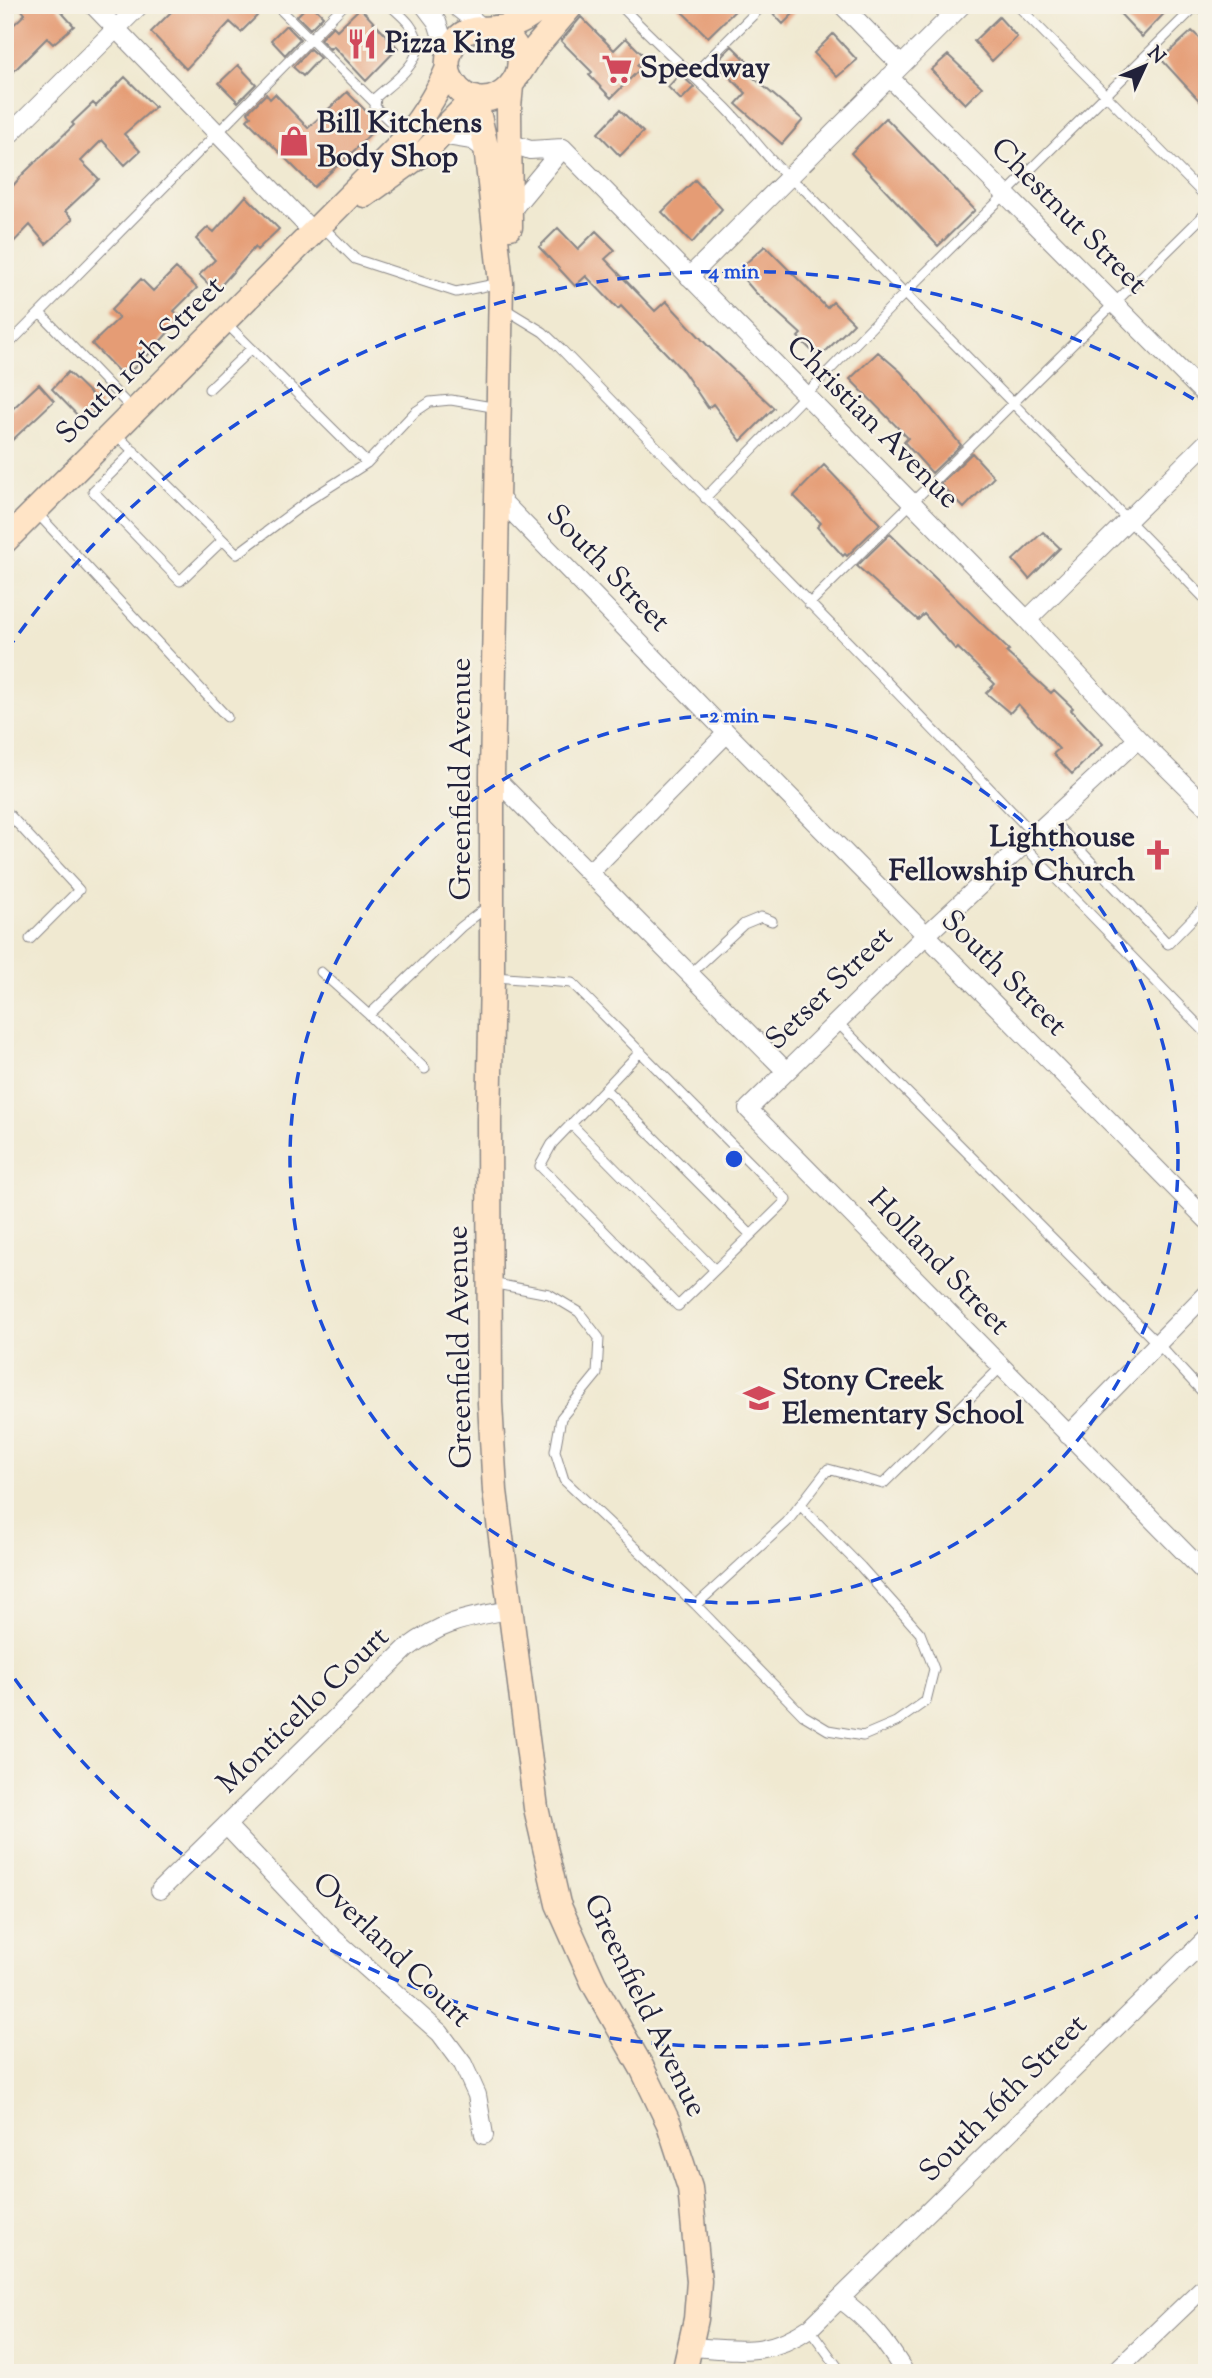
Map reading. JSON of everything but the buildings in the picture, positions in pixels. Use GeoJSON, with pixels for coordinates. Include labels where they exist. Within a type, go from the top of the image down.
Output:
{"type":"FeatureCollection","features":[{"type":"Feature","properties":{"kind":"main road"},"geometry":{"type":"LineString","coordinates":[[545,5],[512,26],[470,30],[460,36],[452,45],[448,62],[455,86],[473,97],[491,99],[506,92],[536,47],[572,5]]}},
{"type":"Feature","properties":{"kind":"main road"},"geometry":{"type":"LineString","coordinates":[[488,28],[504,34],[513,42],[520,65],[514,81]]}},
{"type":"Feature","properties":{"kind":"main road","name":"South 10th Street"},"geometry":{"type":"LineString","coordinates":[[5,541],[318,230],[407,137],[436,96],[448,62]]}},
{"type":"Feature","properties":{"kind":"main road","name":"Greenfield Avenue"},"geometry":{"type":"LineString","coordinates":[[514,81],[498,145],[501,295],[492,775],[489,1283],[490,1403],[495,1491],[536,1808],[558,1904],[594,1984],[669,2124],[690,2188],[699,2281],[696,2319],[684,2373]]}},
{"type":"Feature","properties":{"kind":"main road","name":"South 10th Street"},"geometry":{"type":"LineString","coordinates":[[318,230],[426,151],[473,97]]}},
{"type":"Feature","properties":{"kind":"main road","name":"Greenfield Avenue"},"geometry":{"type":"LineString","coordinates":[[473,97],[498,145],[510,212],[510,233],[501,295]]}},
{"type":"Feature","properties":{"kind":"street"},"geometry":{"type":"LineString","coordinates":[[93,5],[217,132],[318,230]]}},
{"type":"Feature","properties":{"kind":"street"},"geometry":{"type":"LineString","coordinates":[[5,139],[140,5]]}},
{"type":"Feature","properties":{"kind":"street"},"geometry":{"type":"LineString","coordinates":[[424,5],[437,22],[448,62]]}},
{"type":"Feature","properties":{"kind":"street"},"geometry":{"type":"LineString","coordinates":[[454,5],[488,28]]}},
{"type":"Feature","properties":{"kind":"street","name":"Chestnut Street"},"geometry":{"type":"LineString","coordinates":[[842,5],[895,71],[1006,194],[1207,397]]}},
{"type":"Feature","properties":{"kind":"street"},"geometry":{"type":"LineString","coordinates":[[689,277],[962,5]]}},
{"type":"Feature","properties":{"kind":"street"},"geometry":{"type":"LineString","coordinates":[[443,133],[530,150],[563,148]]}},
{"type":"Feature","properties":{"kind":"street"},"geometry":{"type":"LineString","coordinates":[[510,212],[563,148]]}},
{"type":"Feature","properties":{"kind":"street","name":"Christian Avenue"},"geometry":{"type":"LineString","coordinates":[[563,148],[1207,807]]}},
{"type":"Feature","properties":{"kind":"street"},"geometry":{"type":"LineString","coordinates":[[1027,620],[1207,442]]}},
{"type":"Feature","properties":{"kind":"street","name":"South Street"},"geometry":{"type":"LineString","coordinates":[[497,496],[1207,1220]]}},
{"type":"Feature","properties":{"kind":"street"},"geometry":{"type":"LineString","coordinates":[[590,872],[727,733]]}},
{"type":"Feature","properties":{"kind":"street","name":"Setser Street"},"geometry":{"type":"LineString","coordinates":[[748,1109],[926,936],[1138,739]]}},
{"type":"Feature","properties":{"kind":"street"},"geometry":{"type":"LineString","coordinates":[[492,775],[786,1071]]}},
{"type":"Feature","properties":{"kind":"street","name":"Holland Street"},"geometry":{"type":"LineString","coordinates":[[748,1109],[1207,1575]]}},
{"type":"Feature","properties":{"kind":"street"},"geometry":{"type":"LineString","coordinates":[[1068,1436],[1207,1293]]}},
{"type":"Feature","properties":{"kind":"street","name":"Monticello Court"},"geometry":{"type":"LineString","coordinates":[[160,1890],[406,1649],[428,1632],[463,1618],[509,1610]]}},
{"type":"Feature","properties":{"kind":"street","name":"Overland Court"},"geometry":{"type":"LineString","coordinates":[[226,1825],[333,1938],[440,2033],[463,2064],[477,2095],[484,2135]]}},
{"type":"Feature","properties":{"kind":"street","name":"South 16th Street"},"geometry":{"type":"LineString","coordinates":[[690,2347],[755,2350],[775,2347],[809,2328],[1207,1938]]}},
{"type":"Feature","properties":{"kind":"street"},"geometry":{"type":"LineString","coordinates":[[1114,2373],[1207,2284]]}},
{"type":"Feature","properties":{"kind":"street"},"geometry":{"type":"LineString","coordinates":[[840,2299],[879,2332],[905,2373]]}},
{"type":"Feature","properties":{"kind":"lane"},"geometry":{"type":"LineString","coordinates":[[276,5],[407,137]]}},
{"type":"Feature","properties":{"kind":"lane"},"geometry":{"type":"LineString","coordinates":[[5,348],[344,5]]}},
{"type":"Feature","properties":{"kind":"lane"},"geometry":{"type":"LineString","coordinates":[[374,102],[416,59],[418,46],[415,34],[390,5]]}},
{"type":"Feature","properties":{"kind":"lane"},"geometry":{"type":"LineString","coordinates":[[620,5],[745,128],[788,178],[805,190],[1207,601]]}},
{"type":"Feature","properties":{"kind":"lane"},"geometry":{"type":"LineString","coordinates":[[692,76],[763,5]]}},
{"type":"Feature","properties":{"kind":"lane"},"geometry":{"type":"LineString","coordinates":[[1017,5],[1207,198]]}},
{"type":"Feature","properties":{"kind":"lane"},"geometry":{"type":"LineString","coordinates":[[705,498],[904,294],[1197,5]]}},
{"type":"Feature","properties":{"kind":"lane"},"geometry":{"type":"LineString","coordinates":[[809,604],[1207,212]]}},
{"type":"Feature","properties":{"kind":"lane"},"geometry":{"type":"LineString","coordinates":[[318,230],[355,259],[456,292],[501,295],[543,332],[949,746],[1029,841],[1207,1034]]}},
{"type":"Feature","properties":{"kind":"lane"},"geometry":{"type":"LineString","coordinates":[[40,313],[135,412]]}},
{"type":"Feature","properties":{"kind":"lane"},"geometry":{"type":"LineString","coordinates":[[225,322],[367,464]]}},
{"type":"Feature","properties":{"kind":"lane"},"geometry":{"type":"LineString","coordinates":[[209,389],[251,348]]}},
{"type":"Feature","properties":{"kind":"lane"},"geometry":{"type":"LineString","coordinates":[[114,432],[237,554],[309,500],[367,464],[415,412],[430,402],[451,400],[499,408]]}},
{"type":"Feature","properties":{"kind":"lane"},"geometry":{"type":"LineString","coordinates":[[134,451],[93,491],[180,581],[223,540]]}},
{"type":"Feature","properties":{"kind":"lane"},"geometry":{"type":"LineString","coordinates":[[36,512],[227,717]]}},
{"type":"Feature","properties":{"kind":"lane"},"geometry":{"type":"LineString","coordinates":[[5,810],[79,890],[30,939]]}},
{"type":"Feature","properties":{"kind":"lane"},"geometry":{"type":"LineString","coordinates":[[1052,820],[1168,944],[1207,904]]}},
{"type":"Feature","properties":{"kind":"lane"},"geometry":{"type":"LineString","coordinates":[[369,1015],[461,927],[492,903]]}},
{"type":"Feature","properties":{"kind":"lane"},"geometry":{"type":"LineString","coordinates":[[690,974],[744,924],[761,918],[772,920]]}},
{"type":"Feature","properties":{"kind":"lane"},"geometry":{"type":"LineString","coordinates":[[321,972],[425,1069]]}},
{"type":"Feature","properties":{"kind":"lane"},"geometry":{"type":"LineString","coordinates":[[492,977],[572,983],[641,1051],[787,1200],[678,1306],[540,1166],[552,1144],[641,1051]]}},
{"type":"Feature","properties":{"kind":"lane"},"geometry":{"type":"LineString","coordinates":[[837,1022],[1207,1397]]}},
{"type":"Feature","properties":{"kind":"lane"},"geometry":{"type":"LineString","coordinates":[[605,1090],[751,1235]]}},
{"type":"Feature","properties":{"kind":"lane"},"geometry":{"type":"LineString","coordinates":[[571,1124],[715,1270]]}},
{"type":"Feature","properties":{"kind":"lane"},"geometry":{"type":"LineString","coordinates":[[489,1283],[549,1294],[579,1312],[599,1338],[597,1374],[561,1418],[555,1451],[564,1480],[695,1605],[803,1715],[828,1730],[863,1736],[896,1722],[926,1702],[934,1669],[920,1633],[800,1505]]}},
{"type":"Feature","properties":{"kind":"lane"},"geometry":{"type":"LineString","coordinates":[[695,1605],[787,1522],[828,1469],[883,1483],[1001,1367]]}},
{"type":"Feature","properties":{"kind":"lane"},"geometry":{"type":"LineString","coordinates":[[809,2328],[842,2373]]}},
{"type":"Feature","properties":{"kind":"place","name":"Pizza King"},"geometry":{"type":"Point","coordinates":[362,44]}},
{"type":"Feature","properties":{"kind":"place","name":"Speedway"},"geometry":{"type":"Point","coordinates":[617,69]}},
{"type":"Feature","properties":{"kind":"place","name":"Bill Kitchens Body Shop"},"geometry":{"type":"Point","coordinates":[294,141]}},
{"type":"Feature","properties":{"kind":"place","name":"Lighthouse Fellowship Church"},"geometry":{"type":"Point","coordinates":[1158,855]}},
{"type":"Feature","properties":{"kind":"place","name":"Stony Creek Elementary School"},"geometry":{"type":"Point","coordinates":[759,1398]}}]}
